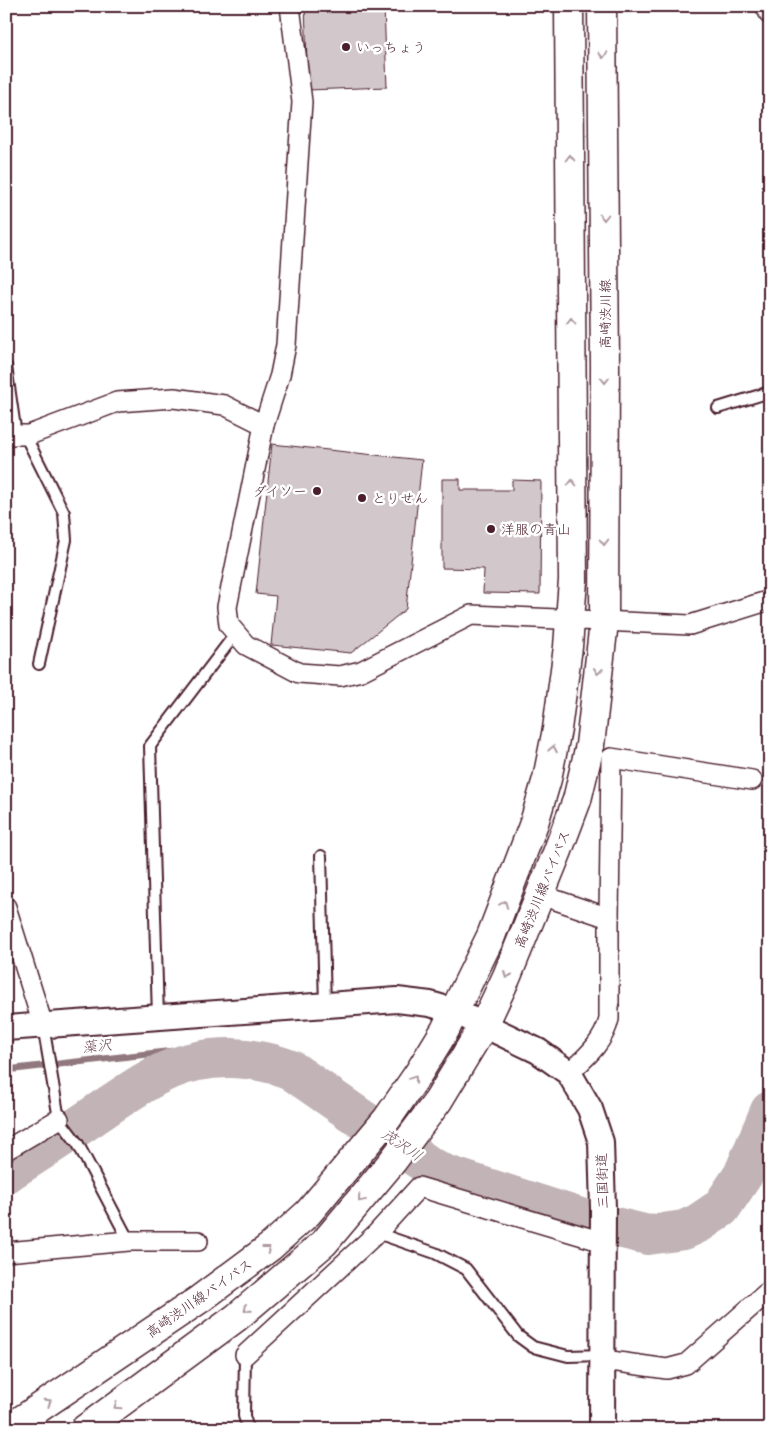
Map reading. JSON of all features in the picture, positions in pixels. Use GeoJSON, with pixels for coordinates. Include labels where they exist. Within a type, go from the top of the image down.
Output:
{"type":"FeatureCollection","features":[{"type":"Feature","properties":{"kind":"main road"},"geometry":{"type":"LineString","coordinates":[[454,1011],[491,936],[534,823],[547,779],[557,729],[570,619],[573,570],[569,6]]}},
{"type":"Feature","properties":{"kind":"main road","name":"高崎渋川線"},"geometry":{"type":"LineString","coordinates":[[602,6],[605,356],[604,622]]}},
{"type":"Feature","properties":{"kind":"main road","name":"高崎渋川線バイパス"},"geometry":{"type":"LineString","coordinates":[[85,1429],[237,1317],[324,1243],[392,1162],[458,1071],[484,1025],[541,895],[576,800],[590,744],[604,622]]}},
{"type":"Feature","properties":{"kind":"main road","name":"高崎渋川線バイパス"},"geometry":{"type":"LineString","coordinates":[[8,1429],[192,1304],[270,1247],[308,1213],[387,1119],[435,1047],[454,1011]]}},
{"type":"Feature","properties":{"kind":"street"},"geometry":{"type":"LineString","coordinates":[[290,6],[302,102],[286,345],[280,375],[264,425],[227,607],[229,625],[236,634],[246,645],[299,673],[340,676],[361,671],[471,615],[690,625],[770,600]]}},
{"type":"Feature","properties":{"kind":"street"},"geometry":{"type":"LineString","coordinates":[[765,6],[770,15]]}},
{"type":"Feature","properties":{"kind":"street"},"geometry":{"type":"LineString","coordinates":[[16,435],[117,402],[174,398],[224,405],[264,425]]}},
{"type":"Feature","properties":{"kind":"street"},"geometry":{"type":"LineString","coordinates":[[569,1073],[596,1046],[606,1029],[609,1019],[612,758],[752,780]]}},
{"type":"Feature","properties":{"kind":"street"},"geometry":{"type":"LineString","coordinates":[[541,895],[609,918]]}},
{"type":"Feature","properties":{"kind":"street"},"geometry":{"type":"LineString","coordinates":[[6,907],[43,1025]]}},
{"type":"Feature","properties":{"kind":"street","name":"三国街道"},"geometry":{"type":"LineString","coordinates":[[6,1028],[397,1000],[430,1004],[454,1011],[538,1051],[569,1073],[590,1109],[601,1142],[604,1208],[602,1429]]}},
{"type":"Feature","properties":{"kind":"street"},"geometry":{"type":"LineString","coordinates":[[6,1150],[59,1119]]}},
{"type":"Feature","properties":{"kind":"street"},"geometry":{"type":"LineString","coordinates":[[245,1355],[377,1233],[418,1187],[604,1242]]}},
{"type":"Feature","properties":{"kind":"street"},"geometry":{"type":"LineString","coordinates":[[6,1252],[128,1241],[198,1241]]}},
{"type":"Feature","properties":{"kind":"street"},"geometry":{"type":"LineString","coordinates":[[604,1357],[667,1369],[686,1364],[770,1290]]}},
{"type":"Feature","properties":{"kind":"lane"},"geometry":{"type":"LineString","coordinates":[[6,366],[16,435],[64,513],[66,540],[38,664]]}},
{"type":"Feature","properties":{"kind":"lane"},"geometry":{"type":"LineString","coordinates":[[718,408],[770,392]]}},
{"type":"Feature","properties":{"kind":"lane"},"geometry":{"type":"LineString","coordinates":[[158,1017],[150,746],[236,634]]}},
{"type":"Feature","properties":{"kind":"lane"},"geometry":{"type":"LineString","coordinates":[[320,856],[325,1005]]}},
{"type":"Feature","properties":{"kind":"lane"},"geometry":{"type":"LineString","coordinates":[[43,1025],[59,1119],[78,1144],[128,1241]]}},
{"type":"Feature","properties":{"kind":"lane"},"geometry":{"type":"LineString","coordinates":[[377,1233],[435,1253],[466,1269],[518,1336],[533,1347],[568,1356],[604,1357]]}},
{"type":"Feature","properties":{"kind":"lane"},"geometry":{"type":"LineString","coordinates":[[245,1355],[244,1416],[248,1429]]}},
{"type":"Feature","properties":{"kind":"building","name":"いっちょう"},"geometry":{"type":"Polygon","coordinates":[[[305,6],[384,6],[387,87],[308,90],[305,6]]]}},
{"type":"Feature","properties":{"kind":"building"},"geometry":{"type":"Polygon","coordinates":[[[272,444],[422,460],[406,609],[351,653],[271,645],[276,596],[256,594],[272,444]]]}},
{"type":"Feature","properties":{"kind":"building","name":"洋服の青山"},"geometry":{"type":"Polygon","coordinates":[[[442,479],[460,479],[460,490],[512,490],[512,480],[541,481],[540,594],[483,593],[484,569],[442,568],[442,479]]]}},
{"type":"Feature","properties":{"kind":"waterway","name":"藻沢"},"geometry":{"type":"LineString","coordinates":[[6,1070],[174,1051],[188,1062]]}},
{"type":"Feature","properties":{"kind":"waterway","name":"茂沢川"},"geometry":{"type":"LineString","coordinates":[[6,1173],[158,1075],[192,1062],[211,1059],[248,1059],[270,1063],[291,1070],[429,1166],[444,1174],[590,1221],[648,1235],[684,1230],[699,1223],[721,1208],[743,1175],[770,1111]]}},
{"type":"Feature","properties":{"kind":"place","name":"いっちょう"},"geometry":{"type":"Point","coordinates":[346,47]}},
{"type":"Feature","properties":{"kind":"place","name":"ダイソー"},"geometry":{"type":"Point","coordinates":[317,491]}},
{"type":"Feature","properties":{"kind":"place","name":"とりせん"},"geometry":{"type":"Point","coordinates":[362,498]}},
{"type":"Feature","properties":{"kind":"place","name":"洋服の青山"},"geometry":{"type":"Point","coordinates":[491,529]}}]}
